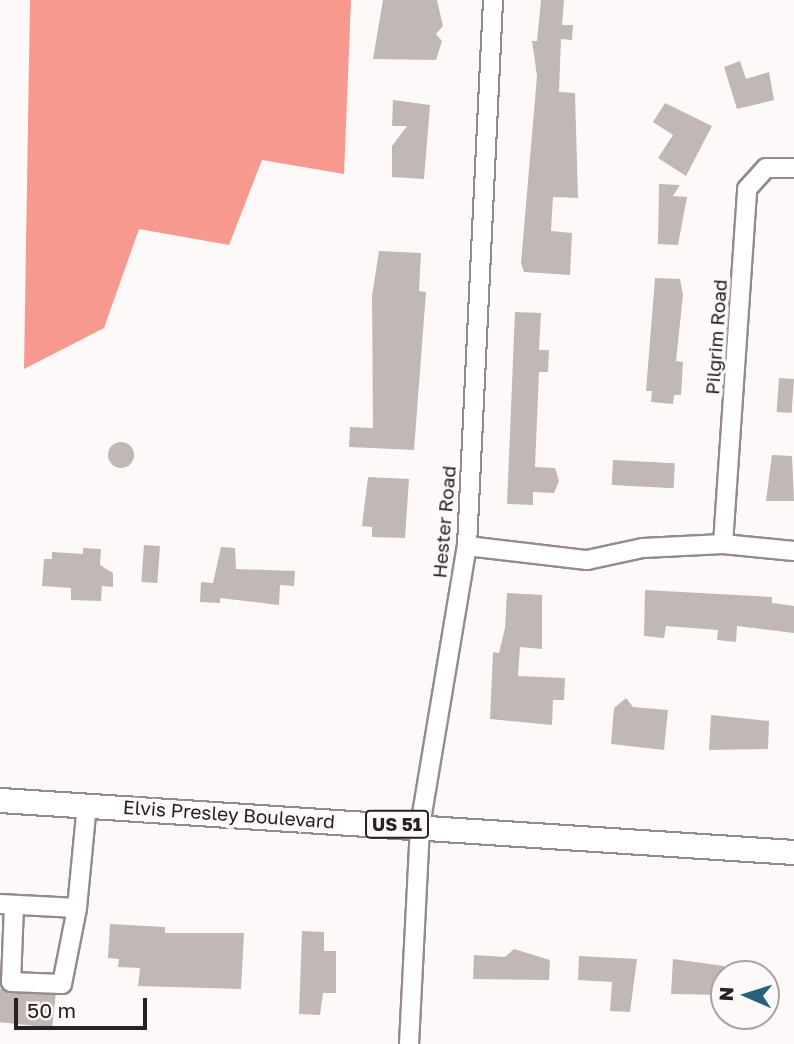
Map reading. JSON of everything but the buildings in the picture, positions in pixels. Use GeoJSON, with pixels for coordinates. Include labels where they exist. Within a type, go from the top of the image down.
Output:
{"type":"FeatureCollection","features":[{"type":"Feature","properties":{"kind":"main road","name":"Elvis Presley Boulevard"},"geometry":{"type":"LineString","coordinates":[[0,800],[794,852]]}},
{"type":"Feature","properties":{"kind":"street","name":"Hester Road"},"geometry":{"type":"LineString","coordinates":[[409,1044],[420,826],[467,546],[494,0]]}},
{"type":"Feature","properties":{"kind":"street","name":"Pilgrim Road"},"geometry":{"type":"LineString","coordinates":[[723,544],[747,190],[766,168],[794,168]]}},
{"type":"Feature","properties":{"kind":"street"},"geometry":{"type":"LineString","coordinates":[[467,546],[587,560],[643,548],[723,544],[794,551]]}},
{"type":"Feature","properties":{"kind":"street"},"geometry":{"type":"LineString","coordinates":[[77,908],[7,905],[11,982],[62,984],[77,908],[87,805]]}},
{"type":"Feature","properties":{"kind":"shaded area"},"geometry":{"type":"Polygon","coordinates":[[[30,0],[351,0],[344,174],[262,160],[229,245],[139,229],[104,328],[24,369],[30,0]]]}}]}
